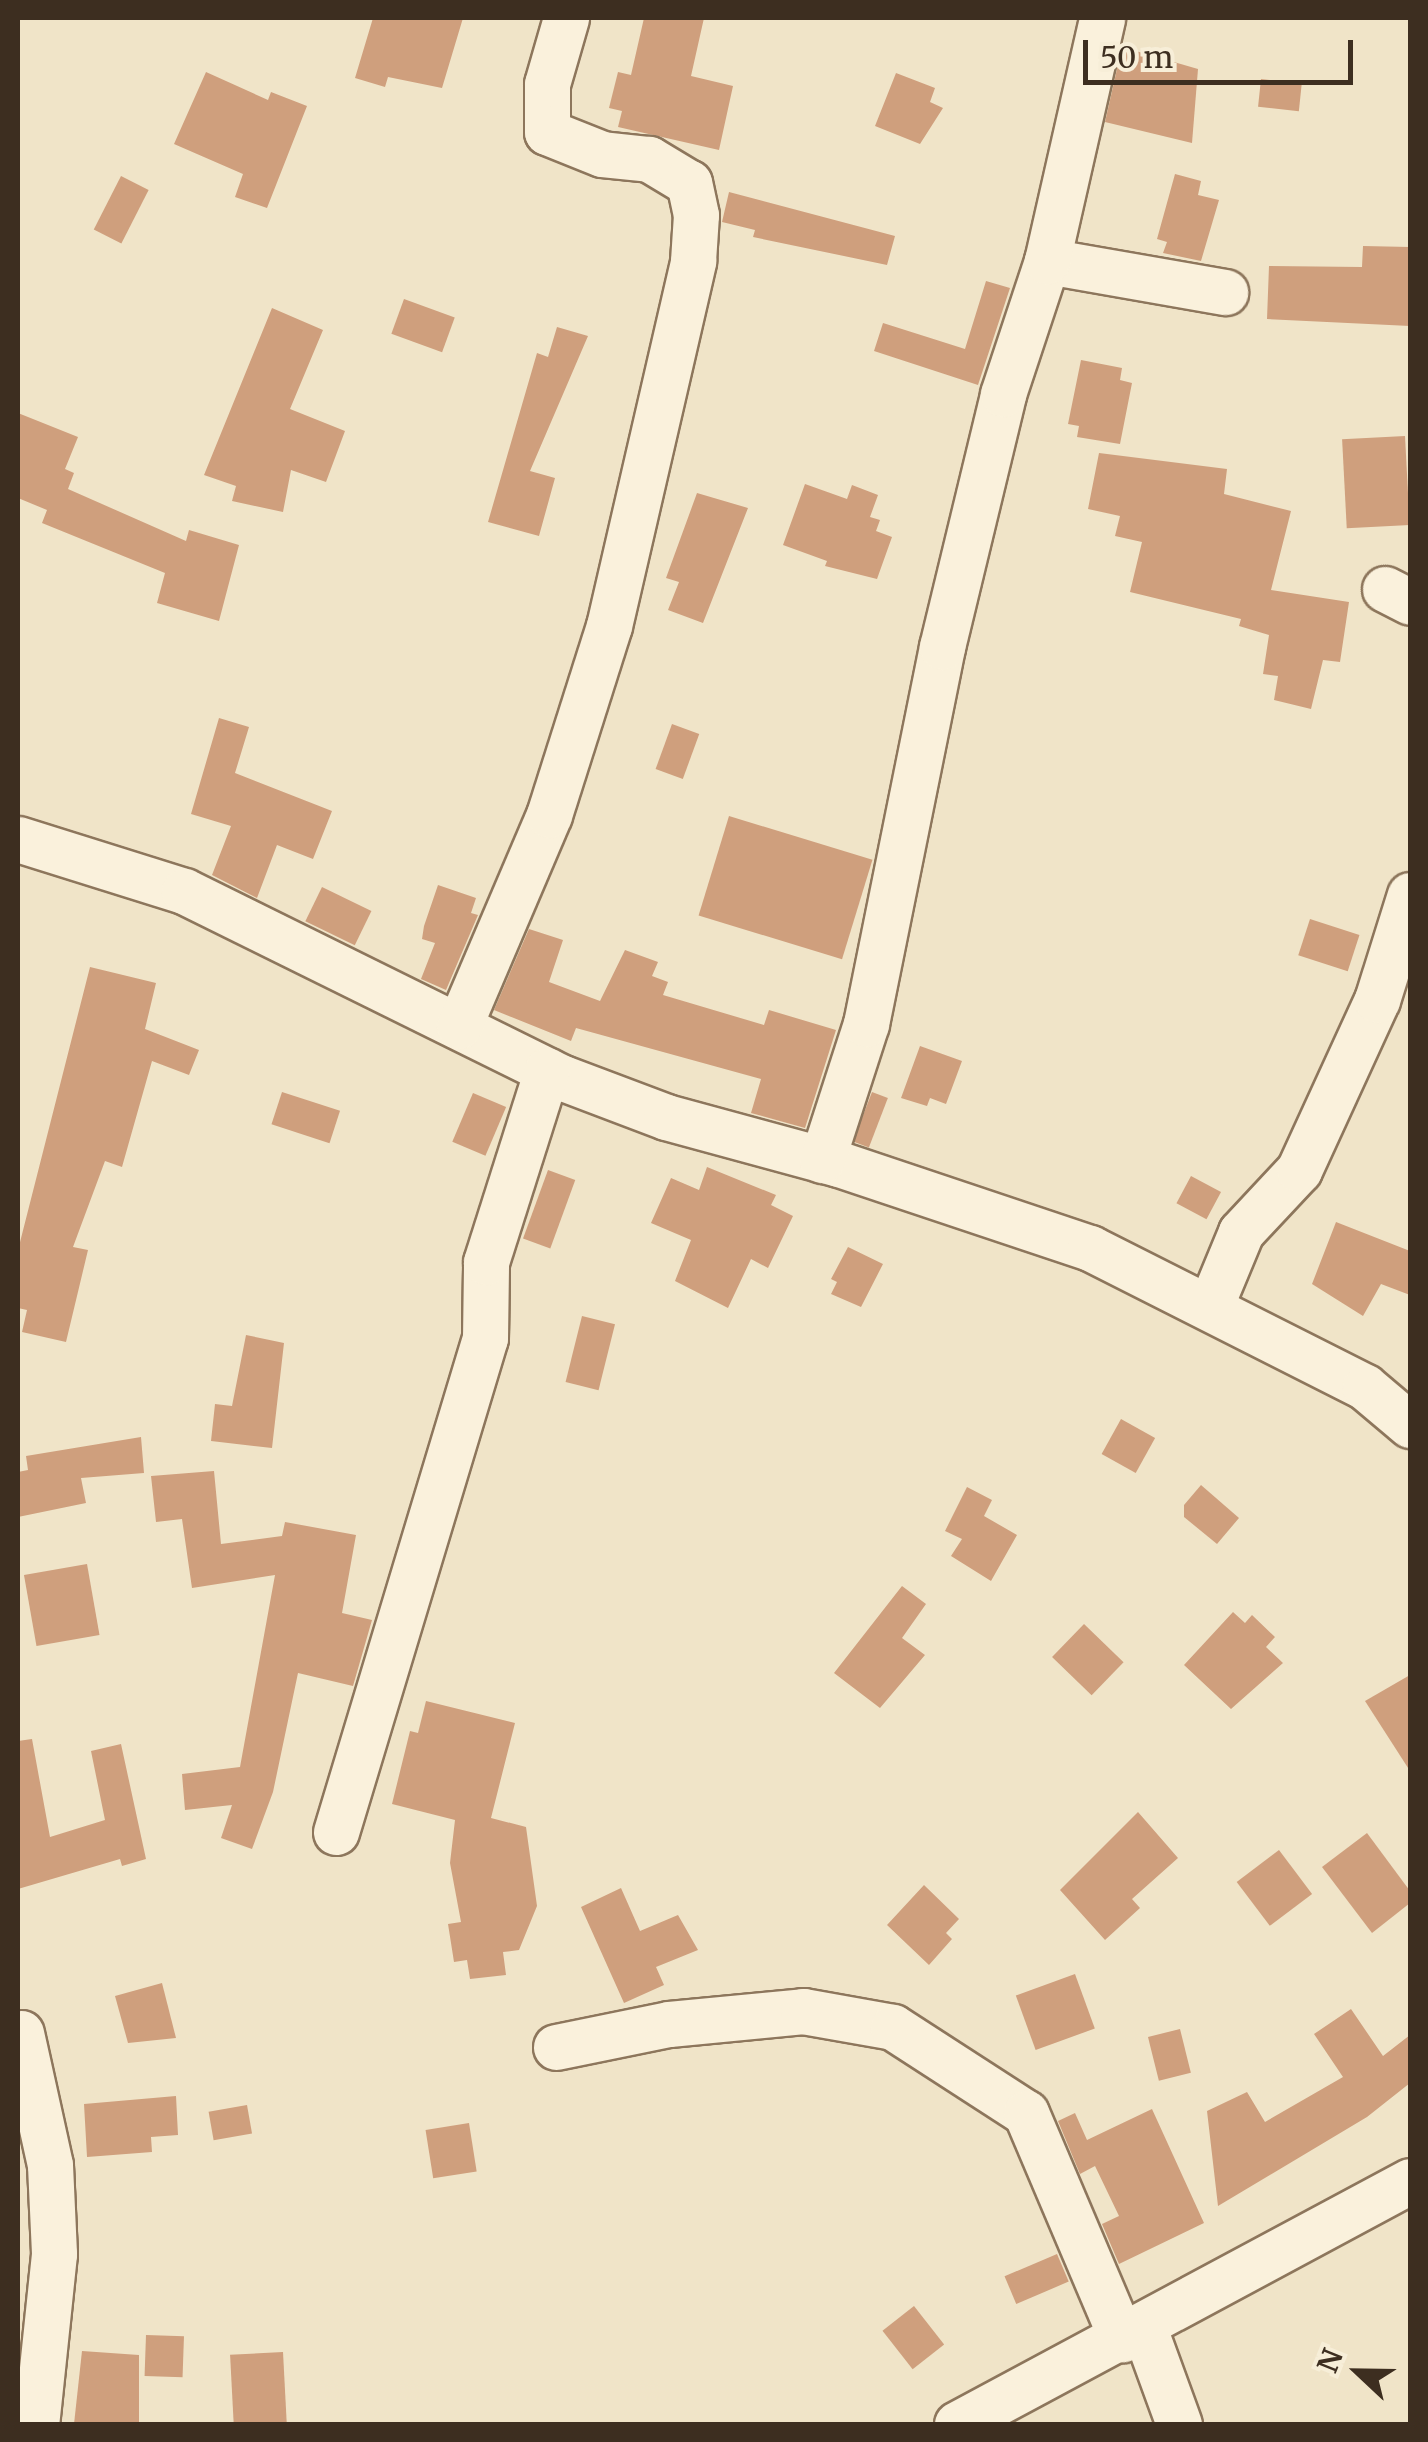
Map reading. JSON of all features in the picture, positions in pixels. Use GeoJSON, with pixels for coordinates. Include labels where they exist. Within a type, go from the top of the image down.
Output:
{"type":"FeatureCollection","features":[{"type":"Feature","properties":{"kind":"street"},"geometry":{"type":"LineString","coordinates":[[459,1026],[550,816],[609,626],[693,261],[696,214],[689,182],[649,159],[602,154],[547,132],[546,84],[566,18]]}},
{"type":"Feature","properties":{"kind":"street"},"geometry":{"type":"LineString","coordinates":[[822,1160],[866,1024],[942,647],[1003,394],[1047,262],[1102,18]]}},
{"type":"Feature","properties":{"kind":"street"},"geometry":{"type":"LineString","coordinates":[[1047,262],[1225,292]]}},
{"type":"Feature","properties":{"kind":"street"},"geometry":{"type":"LineString","coordinates":[[18,839],[184,890],[547,1070],[666,1117],[822,1160],[1090,1248],[1364,1387],[1410,1426]]}},
{"type":"Feature","properties":{"kind":"street"},"geometry":{"type":"LineString","coordinates":[[1210,1307],[1241,1232],[1298,1170],[1377,1000],[1410,895]]}},
{"type":"Feature","properties":{"kind":"street"},"geometry":{"type":"LineString","coordinates":[[336,1832],[485,1338],[486,1262],[547,1070]]}},
{"type":"Feature","properties":{"kind":"street"},"geometry":{"type":"LineString","coordinates":[[556,2048],[669,2024],[803,2011],[892,2027],[1026,2113],[1180,2424]]}},
{"type":"Feature","properties":{"kind":"street"},"geometry":{"type":"LineString","coordinates":[[21,2033],[35,2074],[50,2166],[54,2254],[36,2424]]}},
{"type":"Feature","properties":{"kind":"street"},"geometry":{"type":"LineString","coordinates":[[957,2424],[1410,2182]]}},
{"type":"Feature","properties":{"kind":"building"},"geometry":{"type":"Polygon","coordinates":[[[373,18],[463,18],[442,88],[388,77],[385,87],[355,78],[373,18]]]}},
{"type":"Feature","properties":{"kind":"building"},"geometry":{"type":"Polygon","coordinates":[[[644,18],[704,18],[691,76],[733,86],[719,150],[618,127],[622,111],[609,108],[618,72],[631,75],[644,18]]]}},
{"type":"Feature","properties":{"kind":"building"},"geometry":{"type":"Polygon","coordinates":[[[1122,47],[1198,69],[1192,143],[1105,122],[1122,47]]]}},
{"type":"Feature","properties":{"kind":"building"},"geometry":{"type":"Polygon","coordinates":[[[206,72],[268,100],[271,92],[307,106],[267,208],[235,197],[243,174],[174,144],[206,72]]]}},
{"type":"Feature","properties":{"kind":"building"},"geometry":{"type":"Polygon","coordinates":[[[896,73],[935,88],[930,102],[943,108],[920,144],[875,126],[896,73]]]}},
{"type":"Feature","properties":{"kind":"building"},"geometry":{"type":"Polygon","coordinates":[[[1261,79],[1302,83],[1299,111],[1258,107],[1261,79]]]}},
{"type":"Feature","properties":{"kind":"building"},"geometry":{"type":"Polygon","coordinates":[[[1175,174],[1201,181],[1198,195],[1219,200],[1201,261],[1163,253],[1167,242],[1157,239],[1175,174]]]}},
{"type":"Feature","properties":{"kind":"building"},"geometry":{"type":"Polygon","coordinates":[[[121,176],[149,190],[121,244],[94,229],[121,176]]]}},
{"type":"Feature","properties":{"kind":"building"},"geometry":{"type":"Polygon","coordinates":[[[729,192],[895,236],[887,265],[753,237],[755,230],[722,222],[729,192]]]}},
{"type":"Feature","properties":{"kind":"building"},"geometry":{"type":"Polygon","coordinates":[[[1363,246],[1410,247],[1410,326],[1267,319],[1269,266],[1362,267],[1363,246]]]}},
{"type":"Feature","properties":{"kind":"building"},"geometry":{"type":"Polygon","coordinates":[[[986,281],[1010,288],[978,385],[874,351],[883,323],[965,349],[986,281]]]}},
{"type":"Feature","properties":{"kind":"building"},"geometry":{"type":"Polygon","coordinates":[[[404,299],[455,317],[442,352],[391,334],[404,299]]]}},
{"type":"Feature","properties":{"kind":"building"},"geometry":{"type":"Polygon","coordinates":[[[272,308],[323,330],[290,409],[345,431],[326,482],[291,470],[283,512],[232,501],[236,486],[204,475],[272,308]]]}},
{"type":"Feature","properties":{"kind":"building"},"geometry":{"type":"Polygon","coordinates":[[[557,327],[588,336],[530,471],[555,478],[539,536],[488,522],[537,353],[548,357],[557,327]]]}},
{"type":"Feature","properties":{"kind":"building"},"geometry":{"type":"Polygon","coordinates":[[[1081,360],[1122,368],[1120,380],[1132,383],[1120,444],[1077,437],[1079,426],[1068,424],[1081,360]]]}},
{"type":"Feature","properties":{"kind":"building"},"geometry":{"type":"Polygon","coordinates":[[[18,413],[78,437],[65,469],[74,473],[68,489],[186,541],[189,530],[239,545],[219,621],[157,603],[165,573],[42,523],[47,510],[18,498],[18,413]]]}},
{"type":"Feature","properties":{"kind":"building"},"geometry":{"type":"Polygon","coordinates":[[[1405,436],[1410,525],[1347,528],[1342,439],[1405,436]]]}},
{"type":"Feature","properties":{"kind":"building"},"geometry":{"type":"Polygon","coordinates":[[[1099,453],[1227,469],[1224,494],[1291,511],[1271,590],[1349,602],[1340,662],[1323,660],[1311,709],[1274,700],[1278,676],[1263,674],[1269,635],[1239,626],[1241,619],[1130,592],[1142,542],[1115,536],[1120,516],[1088,509],[1099,453]]]}},
{"type":"Feature","properties":{"kind":"building"},"geometry":{"type":"Polygon","coordinates":[[[805,484],[847,499],[852,485],[878,495],[870,517],[880,520],[876,531],[892,537],[877,579],[825,566],[827,561],[783,545],[805,484]]]}},
{"type":"Feature","properties":{"kind":"building"},"geometry":{"type":"Polygon","coordinates":[[[697,493],[748,508],[703,623],[668,610],[679,582],[666,578],[697,493]]]}},
{"type":"Feature","properties":{"kind":"building"},"geometry":{"type":"Polygon","coordinates":[[[219,718],[249,727],[235,773],[332,811],[313,859],[277,845],[257,898],[212,875],[231,826],[191,814],[219,718]]]}},
{"type":"Feature","properties":{"kind":"building"},"geometry":{"type":"Polygon","coordinates":[[[672,724],[699,734],[683,779],[656,769],[672,724]]]}},
{"type":"Feature","properties":{"kind":"building"},"geometry":{"type":"Polygon","coordinates":[[[729,816],[872,860],[842,959],[699,915],[729,816]]]}},
{"type":"Feature","properties":{"kind":"building"},"geometry":{"type":"Polygon","coordinates":[[[438,885],[476,898],[471,913],[478,915],[446,990],[421,979],[435,943],[422,939],[438,885]]]}},
{"type":"Feature","properties":{"kind":"building"},"geometry":{"type":"Polygon","coordinates":[[[322,887],[371,911],[355,945],[305,921],[322,887]]]}},
{"type":"Feature","properties":{"kind":"building"},"geometry":{"type":"Polygon","coordinates":[[[1310,919],[1359,935],[1348,971],[1298,955],[1310,919]]]}},
{"type":"Feature","properties":{"kind":"building"},"geometry":{"type":"Polygon","coordinates":[[[529,929],[563,940],[549,982],[600,1001],[625,950],[658,962],[652,976],[668,982],[663,995],[764,1025],[769,1010],[836,1030],[805,1128],[751,1113],[761,1079],[576,1028],[571,1041],[494,1010],[529,929]]]}},
{"type":"Feature","properties":{"kind":"building"},"geometry":{"type":"Polygon","coordinates":[[[90,967],[156,983],[145,1029],[199,1050],[189,1075],[152,1061],[122,1167],[105,1161],[73,1247],[88,1250],[66,1342],[22,1332],[27,1310],[18,1308],[18,1250],[90,967]]]}},
{"type":"Feature","properties":{"kind":"building"},"geometry":{"type":"Polygon","coordinates":[[[920,1046],[962,1061],[946,1104],[930,1098],[927,1106],[901,1098],[920,1046]]]}},
{"type":"Feature","properties":{"kind":"building"},"geometry":{"type":"Polygon","coordinates":[[[282,1092],[340,1111],[330,1143],[271,1124],[282,1092]]]}},
{"type":"Feature","properties":{"kind":"building"},"geometry":{"type":"Polygon","coordinates":[[[872,1092],[888,1098],[869,1148],[853,1141],[872,1092]]]}},
{"type":"Feature","properties":{"kind":"building"},"geometry":{"type":"Polygon","coordinates":[[[473,1093],[506,1107],[485,1156],[452,1142],[473,1093]]]}},
{"type":"Feature","properties":{"kind":"building"},"geometry":{"type":"Polygon","coordinates":[[[707,1167],[776,1195],[771,1205],[793,1216],[768,1268],[751,1259],[728,1308],[675,1281],[691,1240],[651,1223],[671,1178],[699,1190],[707,1167]]]}},
{"type":"Feature","properties":{"kind":"building"},"geometry":{"type":"Polygon","coordinates":[[[548,1170],[575,1180],[550,1249],[523,1239],[548,1170]]]}},
{"type":"Feature","properties":{"kind":"building"},"geometry":{"type":"Polygon","coordinates":[[[1191,1176],[1221,1192],[1206,1219],[1176,1203],[1191,1176]]]}},
{"type":"Feature","properties":{"kind":"building"},"geometry":{"type":"Polygon","coordinates":[[[1336,1222],[1410,1251],[1410,1295],[1381,1284],[1363,1316],[1312,1284],[1336,1222]]]}},
{"type":"Feature","properties":{"kind":"building"},"geometry":{"type":"Polygon","coordinates":[[[848,1247],[883,1264],[861,1307],[831,1294],[837,1282],[831,1279],[848,1247]]]}},
{"type":"Feature","properties":{"kind":"building"},"geometry":{"type":"Polygon","coordinates":[[[582,1316],[615,1324],[599,1390],[566,1382],[582,1316]]]}},
{"type":"Feature","properties":{"kind":"building"},"geometry":{"type":"Polygon","coordinates":[[[246,1335],[284,1343],[272,1448],[211,1441],[215,1404],[232,1406],[246,1335]]]}},
{"type":"Feature","properties":{"kind":"building"},"geometry":{"type":"Polygon","coordinates":[[[1121,1419],[1155,1438],[1136,1473],[1102,1454],[1121,1419]]]}},
{"type":"Feature","properties":{"kind":"building"},"geometry":{"type":"Polygon","coordinates":[[[141,1437],[144,1473],[81,1478],[86,1503],[18,1517],[18,1472],[28,1470],[26,1456],[141,1437]]]}},
{"type":"Feature","properties":{"kind":"building"},"geometry":{"type":"Polygon","coordinates":[[[214,1471],[221,1544],[282,1536],[285,1522],[356,1535],[342,1613],[372,1620],[353,1686],[298,1673],[273,1792],[252,1849],[221,1838],[232,1805],[185,1810],[182,1774],[240,1767],[275,1575],[192,1588],[182,1519],[156,1522],[151,1476],[214,1471]]]}},
{"type":"Feature","properties":{"kind":"building"},"geometry":{"type":"Polygon","coordinates":[[[1201,1485],[1239,1518],[1217,1544],[1184,1517],[1184,1505],[1201,1485]]]}},
{"type":"Feature","properties":{"kind":"building"},"geometry":{"type":"Polygon","coordinates":[[[967,1487],[992,1500],[984,1516],[1017,1535],[991,1581],[951,1556],[962,1539],[945,1531],[967,1487]]]}},
{"type":"Feature","properties":{"kind":"building"},"geometry":{"type":"Polygon","coordinates":[[[87,1564],[100,1635],[36,1646],[24,1575],[87,1564]]]}},
{"type":"Feature","properties":{"kind":"building"},"geometry":{"type":"Polygon","coordinates":[[[902,1586],[926,1604],[902,1638],[925,1655],[880,1708],[834,1673],[902,1586]]]}},
{"type":"Feature","properties":{"kind":"building"},"geometry":{"type":"Polygon","coordinates":[[[1233,1612],[1245,1623],[1252,1615],[1275,1637],[1266,1647],[1283,1663],[1231,1709],[1184,1665],[1233,1612]]]}},
{"type":"Feature","properties":{"kind":"building"},"geometry":{"type":"Polygon","coordinates":[[[1084,1624],[1124,1662],[1092,1695],[1052,1657],[1084,1624]]]}},
{"type":"Feature","properties":{"kind":"building"},"geometry":{"type":"Polygon","coordinates":[[[1410,1675],[1410,1771],[1365,1701],[1410,1675]]]}},
{"type":"Feature","properties":{"kind":"building"},"geometry":{"type":"Polygon","coordinates":[[[426,1701],[515,1723],[491,1818],[526,1827],[537,1906],[519,1950],[503,1952],[506,1975],[470,1979],[467,1960],[454,1962],[448,1924],[461,1922],[450,1863],[455,1820],[392,1804],[410,1731],[418,1733],[426,1701]]]}},
{"type":"Feature","properties":{"kind":"building"},"geometry":{"type":"Polygon","coordinates":[[[32,1739],[50,1837],[105,1820],[91,1751],[121,1744],[146,1859],[122,1866],[120,1859],[18,1889],[18,1741],[32,1739]]]}},
{"type":"Feature","properties":{"kind":"building"},"geometry":{"type":"Polygon","coordinates":[[[1138,1812],[1178,1858],[1132,1899],[1140,1908],[1105,1940],[1060,1890],[1138,1812]]]}},
{"type":"Feature","properties":{"kind":"building"},"geometry":{"type":"Polygon","coordinates":[[[1367,1833],[1410,1891],[1410,1903],[1372,1933],[1322,1867],[1367,1833]]]}},
{"type":"Feature","properties":{"kind":"building"},"geometry":{"type":"Polygon","coordinates":[[[1279,1850],[1312,1894],[1270,1926],[1237,1882],[1279,1850]]]}},
{"type":"Feature","properties":{"kind":"building"},"geometry":{"type":"Polygon","coordinates":[[[924,1885],[959,1919],[946,1933],[952,1939],[929,1965],[887,1925],[924,1885]]]}},
{"type":"Feature","properties":{"kind":"building"},"geometry":{"type":"Polygon","coordinates":[[[621,1888],[640,1931],[678,1915],[698,1950],[656,1967],[664,1985],[624,2003],[581,1907],[621,1888]]]}},
{"type":"Feature","properties":{"kind":"building"},"geometry":{"type":"Polygon","coordinates":[[[1075,1974],[1095,2029],[1036,2050],[1016,1996],[1075,1974]]]}},
{"type":"Feature","properties":{"kind":"building"},"geometry":{"type":"Polygon","coordinates":[[[162,1983],[176,2038],[128,2043],[115,1996],[162,1983]]]}},
{"type":"Feature","properties":{"kind":"building"},"geometry":{"type":"Polygon","coordinates":[[[1351,2009],[1383,2056],[1410,2035],[1410,2083],[1367,2117],[1218,2206],[1207,2111],[1247,2092],[1265,2122],[1343,2077],[1314,2034],[1351,2009]]]}},
{"type":"Feature","properties":{"kind":"building"},"geometry":{"type":"Polygon","coordinates":[[[1180,2029],[1191,2073],[1159,2081],[1148,2037],[1180,2029]]]}},
{"type":"Feature","properties":{"kind":"building"},"geometry":{"type":"Polygon","coordinates":[[[176,2096],[178,2135],[151,2137],[152,2152],[87,2157],[84,2104],[176,2096]]]}},
{"type":"Feature","properties":{"kind":"building"},"geometry":{"type":"Polygon","coordinates":[[[247,2105],[252,2134],[214,2140],[209,2112],[247,2105]]]}},
{"type":"Feature","properties":{"kind":"building"},"geometry":{"type":"Polygon","coordinates":[[[1152,2109],[1204,2223],[1119,2264],[1102,2224],[1119,2216],[1095,2166],[1080,2174],[1058,2121],[1075,2113],[1087,2140],[1152,2109]]]}},
{"type":"Feature","properties":{"kind":"building"},"geometry":{"type":"Polygon","coordinates":[[[469,2123],[477,2171],[433,2178],[426,2130],[469,2123]]]}},
{"type":"Feature","properties":{"kind":"building"},"geometry":{"type":"Polygon","coordinates":[[[1057,2254],[1069,2282],[1016,2304],[1005,2276],[1057,2254]]]}},
{"type":"Feature","properties":{"kind":"building"},"geometry":{"type":"Polygon","coordinates":[[[914,2306],[944,2345],[913,2369],[882,2331],[914,2306]]]}},
{"type":"Feature","properties":{"kind":"building"},"geometry":{"type":"Polygon","coordinates":[[[146,2335],[184,2336],[183,2377],[145,2376],[146,2335]]]}},
{"type":"Feature","properties":{"kind":"building"},"geometry":{"type":"Polygon","coordinates":[[[82,2351],[139,2355],[139,2424],[74,2424],[82,2351]]]}},
{"type":"Feature","properties":{"kind":"building"},"geometry":{"type":"Polygon","coordinates":[[[283,2352],[287,2424],[234,2424],[230,2355],[283,2352]]]}}]}
